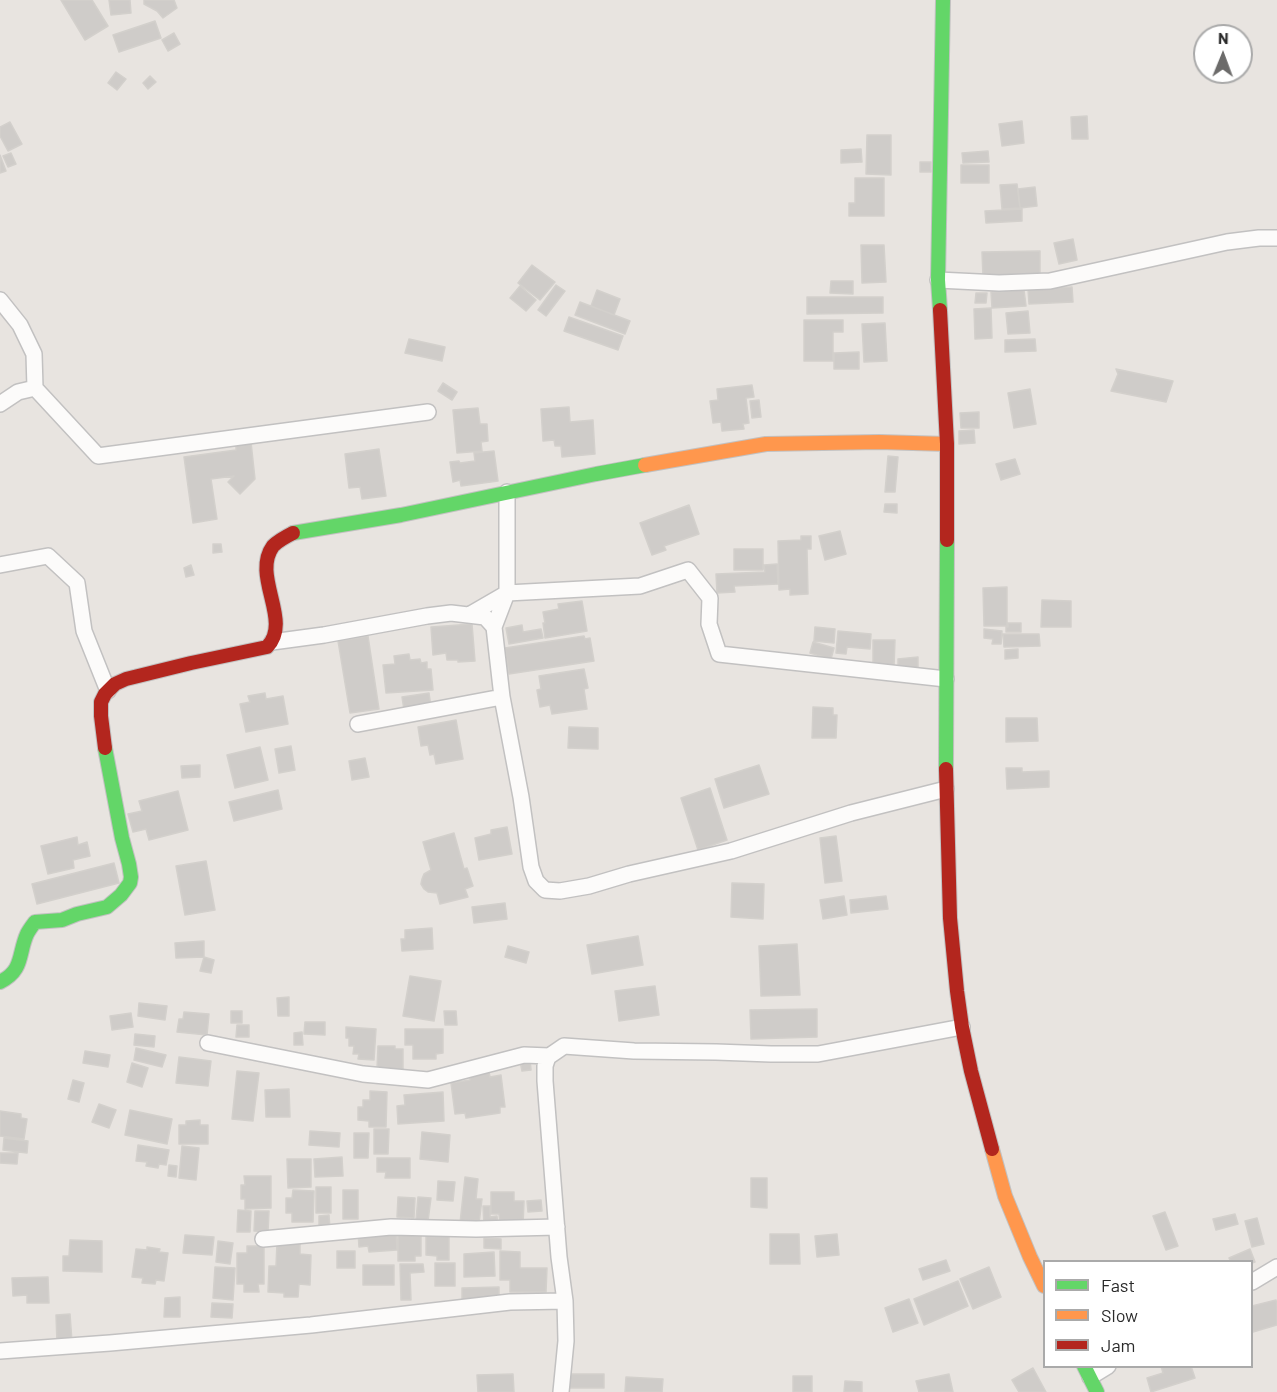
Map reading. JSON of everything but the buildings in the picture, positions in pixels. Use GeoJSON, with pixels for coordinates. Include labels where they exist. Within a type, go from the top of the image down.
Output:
{"type":"FeatureCollection","features":[{"type":"Feature","properties":{"kind":"street"},"geometry":{"type":"LineString","coordinates":[[943,0],[938,280],[947,444],[946,789],[950,918],[957,991],[971,1071],[1005,1196],[1043,1284]]}},
{"type":"Feature","properties":{"kind":"street"},"geometry":{"type":"LineString","coordinates":[[938,280],[999,283],[1050,281],[1227,242],[1277,238]]}},
{"type":"Feature","properties":{"kind":"street"},"geometry":{"type":"LineString","coordinates":[[0,300],[20,325],[34,354],[35,388],[98,456],[428,412]]}},
{"type":"Feature","properties":{"kind":"street"},"geometry":{"type":"LineString","coordinates":[[0,404],[18,392],[35,388]]}},
{"type":"Feature","properties":{"kind":"street"},"geometry":{"type":"LineString","coordinates":[[0,997],[3,981],[14,974],[20,963],[28,932],[35,922],[62,920],[107,907],[121,895],[130,883],[129,864],[104,745],[102,702],[105,694],[115,684],[126,679],[267,647],[272,642],[276,627],[267,580],[267,560],[274,545],[293,533],[400,515],[596,474],[766,444],[879,442],[947,444]]}},
{"type":"Feature","properties":{"kind":"street"},"geometry":{"type":"LineString","coordinates":[[507,492],[507,593],[494,627],[502,697],[521,797],[531,867],[536,882],[545,890],[560,891],[589,886],[629,874],[731,851],[851,813],[946,789]]}},
{"type":"Feature","properties":{"kind":"street"},"geometry":{"type":"LineString","coordinates":[[0,565],[48,556],[76,583],[84,631],[108,691]]}},
{"type":"Feature","properties":{"kind":"street"},"geometry":{"type":"LineString","coordinates":[[469,615],[507,593],[640,586],[688,570],[710,598],[709,624],[719,654],[946,679]]}},
{"type":"Feature","properties":{"kind":"street"},"geometry":{"type":"LineString","coordinates":[[272,642],[324,636],[451,613],[485,617],[494,627]]}},
{"type":"Feature","properties":{"kind":"street"},"geometry":{"type":"LineString","coordinates":[[358,724],[502,697]]}},
{"type":"Feature","properties":{"kind":"street"},"geometry":{"type":"LineString","coordinates":[[561,1392],[566,1341],[565,1301],[559,1257],[545,1081],[545,1066],[549,1056],[564,1046],[634,1051],[818,1054],[962,1027]]}},
{"type":"Feature","properties":{"kind":"street"},"geometry":{"type":"LineString","coordinates":[[208,1042],[363,1074],[428,1080],[524,1055],[549,1056]]}},
{"type":"Feature","properties":{"kind":"street"},"geometry":{"type":"LineString","coordinates":[[263,1239],[391,1227],[476,1229],[557,1227]]}},
{"type":"Feature","properties":{"kind":"street"},"geometry":{"type":"LineString","coordinates":[[1253,1281],[1277,1267]]}},
{"type":"Feature","properties":{"kind":"street"},"geometry":{"type":"LineString","coordinates":[[0,1351],[311,1325],[510,1302],[565,1301]]}},
{"type":"Feature","properties":{"kind":"street"},"geometry":{"type":"LineString","coordinates":[[1087,1372],[1097,1392]]}},
{"type":"Feature","properties":{"kind":"traffic: fast"},"geometry":{"type":"LineString","coordinates":[[940,310],[938,280],[943,0]]}},
{"type":"Feature","properties":{"kind":"traffic: fast"},"geometry":{"type":"LineString","coordinates":[[293,533],[401,515],[645,465]]}},
{"type":"Feature","properties":{"kind":"traffic: fast"},"geometry":{"type":"LineString","coordinates":[[946,769],[947,540]]}},
{"type":"Feature","properties":{"kind":"traffic: fast"},"geometry":{"type":"LineString","coordinates":[[0,982],[17,967],[24,941],[35,922],[62,920],[107,907],[121,895],[130,883],[129,864],[105,748]]}},
{"type":"Feature","properties":{"kind":"traffic: fast"},"geometry":{"type":"LineString","coordinates":[[1085,1368],[1097,1392]]}},
{"type":"Feature","properties":{"kind":"traffic: slow"},"geometry":{"type":"LineString","coordinates":[[645,465],[766,444],[879,442],[947,444]]}},
{"type":"Feature","properties":{"kind":"traffic: slow"},"geometry":{"type":"LineString","coordinates":[[992,1149],[1005,1196],[1043,1284]]}},
{"type":"Feature","properties":{"kind":"traffic: jam"},"geometry":{"type":"LineString","coordinates":[[940,310],[947,444],[947,540]]}},
{"type":"Feature","properties":{"kind":"traffic: jam"},"geometry":{"type":"LineString","coordinates":[[105,748],[101,702],[115,684],[126,679],[191,663],[267,647],[274,636],[276,624],[266,571],[267,558],[273,546],[293,533]]}},
{"type":"Feature","properties":{"kind":"traffic: jam"},"geometry":{"type":"LineString","coordinates":[[946,769],[950,918],[957,991],[971,1071],[992,1149]]}}]}
